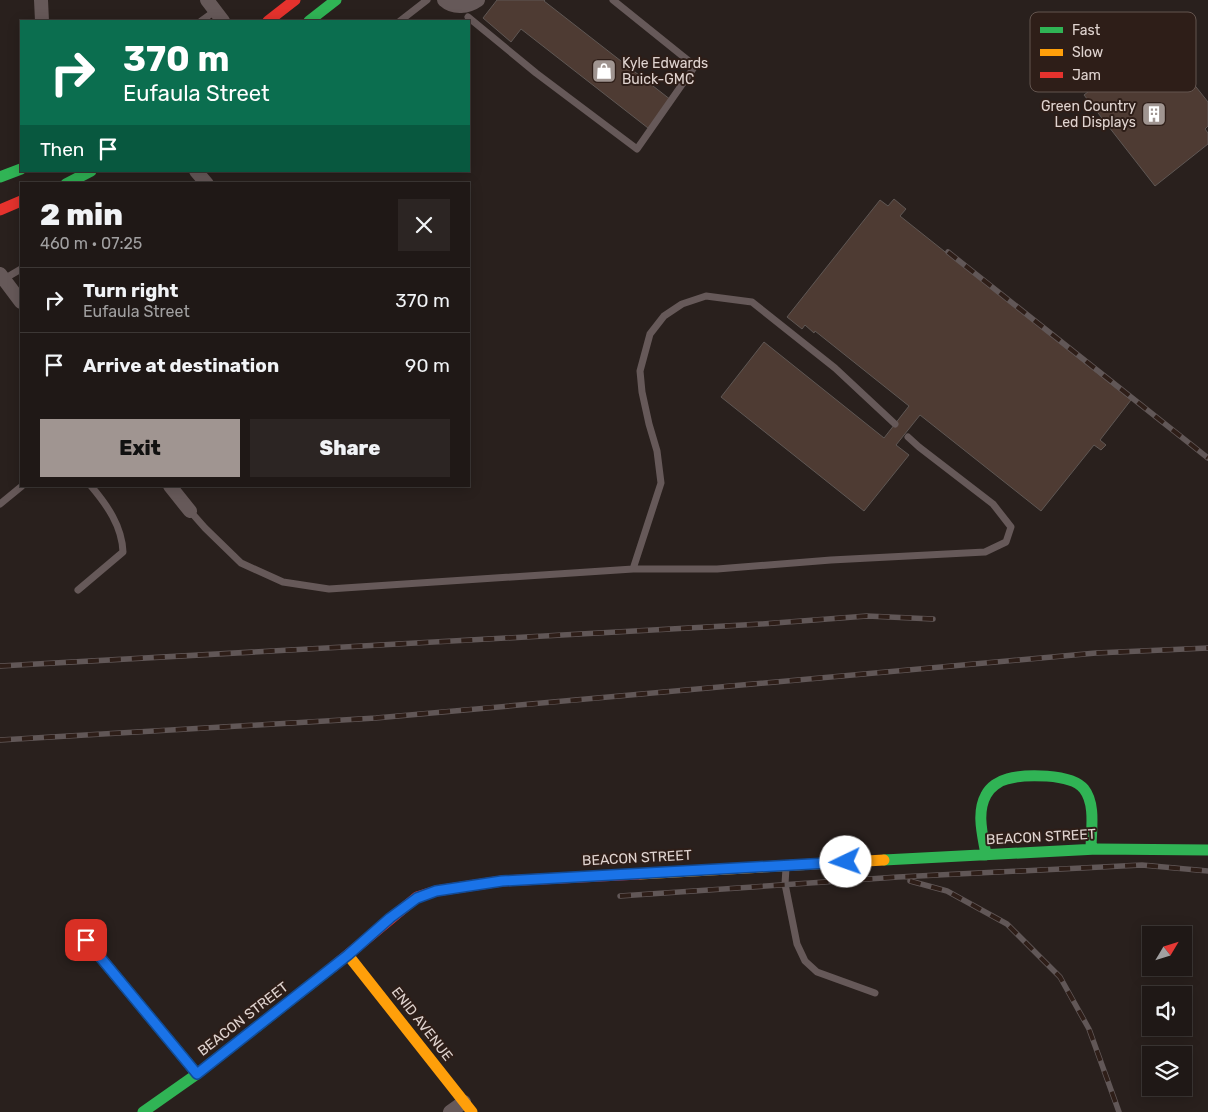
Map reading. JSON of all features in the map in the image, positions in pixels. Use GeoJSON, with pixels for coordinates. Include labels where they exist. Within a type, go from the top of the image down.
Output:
{"type":"FeatureCollection","features":[{"type":"Feature","properties":{"kind":"street"},"geometry":{"type":"LineString","coordinates":[[41,0],[42,20]]}},
{"type":"Feature","properties":{"kind":"street"},"geometry":{"type":"LineString","coordinates":[[269,20],[295,0]]}},
{"type":"Feature","properties":{"kind":"street"},"geometry":{"type":"LineString","coordinates":[[310,20],[336,0]]}},
{"type":"Feature","properties":{"kind":"street"},"geometry":{"type":"LineString","coordinates":[[444,0],[448,4],[460,7],[477,1]]}},
{"type":"Feature","properties":{"kind":"street"},"geometry":{"type":"LineString","coordinates":[[1,172],[20,169]]}},
{"type":"Feature","properties":{"kind":"street"},"geometry":{"type":"LineString","coordinates":[[197,172],[205,182]]}},
{"type":"Feature","properties":{"kind":"street"},"geometry":{"type":"LineString","coordinates":[[71,182],[89,175]]}},
{"type":"Feature","properties":{"kind":"street"},"geometry":{"type":"LineString","coordinates":[[0,210],[20,202]]}},
{"type":"Feature","properties":{"kind":"street"},"geometry":{"type":"LineString","coordinates":[[2,277],[20,301]]}},
{"type":"Feature","properties":{"kind":"street"},"geometry":{"type":"LineString","coordinates":[[171,487],[190,511]]}},
{"type":"Feature","properties":{"kind":"street"},"geometry":{"type":"LineString","coordinates":[[986,855],[980,811],[986,793],[1001,780],[1038,775],[1071,780],[1084,787],[1091,806],[1091,849]]}},
{"type":"Feature","properties":{"kind":"street","name":"BEACON STREET"},"geometry":{"type":"LineString","coordinates":[[143,1112],[197,1074],[348,955],[390,918],[417,898],[436,891],[502,881],[786,865],[1091,849],[1208,850]]}},
{"type":"Feature","properties":{"kind":"street"},"geometry":{"type":"LineString","coordinates":[[86,940],[197,1074]]}},
{"type":"Feature","properties":{"kind":"street","name":"ENID AVENUE"},"geometry":{"type":"LineString","coordinates":[[348,955],[468,1107]]}},
{"type":"Feature","properties":{"kind":"street"},"geometry":{"type":"LineString","coordinates":[[450,1112],[468,1107]]}},
{"type":"Feature","properties":{"kind":"lane"},"geometry":{"type":"LineString","coordinates":[[401,20],[427,0]]}},
{"type":"Feature","properties":{"kind":"lane"},"geometry":{"type":"LineString","coordinates":[[470,21],[637,150],[695,66],[613,0]]}},
{"type":"Feature","properties":{"kind":"lane"},"geometry":{"type":"LineString","coordinates":[[467,19],[477,1]]}},
{"type":"Feature","properties":{"kind":"lane"},"geometry":{"type":"LineString","coordinates":[[202,20],[215,11]]}},
{"type":"Feature","properties":{"kind":"lane"},"geometry":{"type":"LineString","coordinates":[[2,277],[20,269]]}},
{"type":"Feature","properties":{"kind":"lane"},"geometry":{"type":"LineString","coordinates":[[633,569],[661,482],[657,451],[647,416],[640,371],[650,334],[664,316],[682,304],[706,296],[752,302],[835,368],[895,424]]}},
{"type":"Feature","properties":{"kind":"lane"},"geometry":{"type":"LineString","coordinates":[[190,511],[241,563],[283,582],[329,589],[633,569],[717,569],[831,560],[985,552],[1006,542],[1011,527],[993,504],[908,437]]}},
{"type":"Feature","properties":{"kind":"lane"},"geometry":{"type":"LineString","coordinates":[[0,504],[21,487]]}},
{"type":"Feature","properties":{"kind":"lane"},"geometry":{"type":"LineString","coordinates":[[78,590],[123,552],[123,539],[108,506],[92,487]]}},
{"type":"Feature","properties":{"kind":"lane"},"geometry":{"type":"LineString","coordinates":[[786,865],[785,884],[797,944],[805,961],[817,972],[875,993]]}},
{"type":"Feature","properties":{"kind":"building","name":"Kyle Edwards Buick-GMC"},"geometry":{"type":"Polygon","coordinates":[[[497,0],[545,0],[671,100],[648,128],[521,29],[511,42],[483,18],[497,0]]]}},
{"type":"Feature","properties":{"kind":"building","name":"Green Country Led Displays"},"geometry":{"type":"Polygon","coordinates":[[[1196,87],[1208,102],[1208,126],[1205,129],[1208,133],[1208,144],[1155,186],[1084,95],[1088,92],[1196,92],[1196,87]]]}},
{"type":"Feature","properties":{"kind":"building"},"geometry":{"type":"Polygon","coordinates":[[[894,199],[906,209],[900,216],[1131,400],[1100,440],[1106,445],[1101,450],[1094,445],[1041,511],[920,415],[896,445],[909,455],[864,511],[721,397],[764,342],[884,438],[909,406],[815,331],[814,333],[805,325],[802,329],[787,317],[880,200],[888,206],[894,199]]]}},
{"type":"Feature","properties":{"kind":"railway"},"geometry":{"type":"LineString","coordinates":[[948,252],[1208,458]]}},
{"type":"Feature","properties":{"kind":"railway"},"geometry":{"type":"LineString","coordinates":[[0,666],[761,624],[867,616],[933,619]]}},
{"type":"Feature","properties":{"kind":"railway"},"geometry":{"type":"LineString","coordinates":[[0,740],[376,718],[1096,653],[1208,648]]}},
{"type":"Feature","properties":{"kind":"railway"},"geometry":{"type":"LineString","coordinates":[[620,896],[898,877],[1142,865],[1208,871]]}},
{"type":"Feature","properties":{"kind":"railway"},"geometry":{"type":"LineString","coordinates":[[910,881],[947,891],[1007,924],[1060,977],[1089,1029],[1119,1112]]}},
{"type":"Feature","properties":{"kind":"traffic: fast"},"geometry":{"type":"LineString","coordinates":[[310,20],[336,0]]}},
{"type":"Feature","properties":{"kind":"traffic: fast"},"geometry":{"type":"LineString","coordinates":[[0,177],[20,169]]}},
{"type":"Feature","properties":{"kind":"traffic: fast"},"geometry":{"type":"LineString","coordinates":[[70,182],[89,172]]}},
{"type":"Feature","properties":{"kind":"traffic: fast"},"geometry":{"type":"LineString","coordinates":[[986,855],[981,817],[981,809],[986,795],[992,787],[1001,781],[1024,776],[1058,777],[1078,784],[1084,789],[1088,795],[1091,810],[1091,849]]}},
{"type":"Feature","properties":{"kind":"traffic: fast"},"geometry":{"type":"LineString","coordinates":[[884,860],[1097,849],[1208,850]]}},
{"type":"Feature","properties":{"kind":"traffic: fast"},"geometry":{"type":"LineString","coordinates":[[86,940],[197,1074]]}},
{"type":"Feature","properties":{"kind":"traffic: fast"},"geometry":{"type":"LineString","coordinates":[[143,1112],[197,1074],[333,967]]}},
{"type":"Feature","properties":{"kind":"traffic: slow"},"geometry":{"type":"LineString","coordinates":[[640,874],[884,860]]}},
{"type":"Feature","properties":{"kind":"traffic: slow"},"geometry":{"type":"LineString","coordinates":[[348,955],[472,1112]]}},
{"type":"Feature","properties":{"kind":"traffic: jam"},"geometry":{"type":"LineString","coordinates":[[269,20],[295,0]]}},
{"type":"Feature","properties":{"kind":"traffic: jam"},"geometry":{"type":"LineString","coordinates":[[0,210],[20,201]]}},
{"type":"Feature","properties":{"kind":"traffic: jam"},"geometry":{"type":"LineString","coordinates":[[333,967],[417,897],[436,891],[502,881],[640,874]]}},
{"type":"Feature","properties":{"kind":"place","name":"Kyle Edwards Buick-GMC"},"geometry":{"type":"Point","coordinates":[604,71]}},
{"type":"Feature","properties":{"kind":"place","name":"Green Country Led Displays"},"geometry":{"type":"Point","coordinates":[1154,114]}},
{"type":"Feature","properties":{"kind":"route"},"geometry":{"type":"LineString","coordinates":[[86,940],[197,1074],[348,955],[390,918],[417,898],[436,891],[502,881],[846,862]]}}]}
